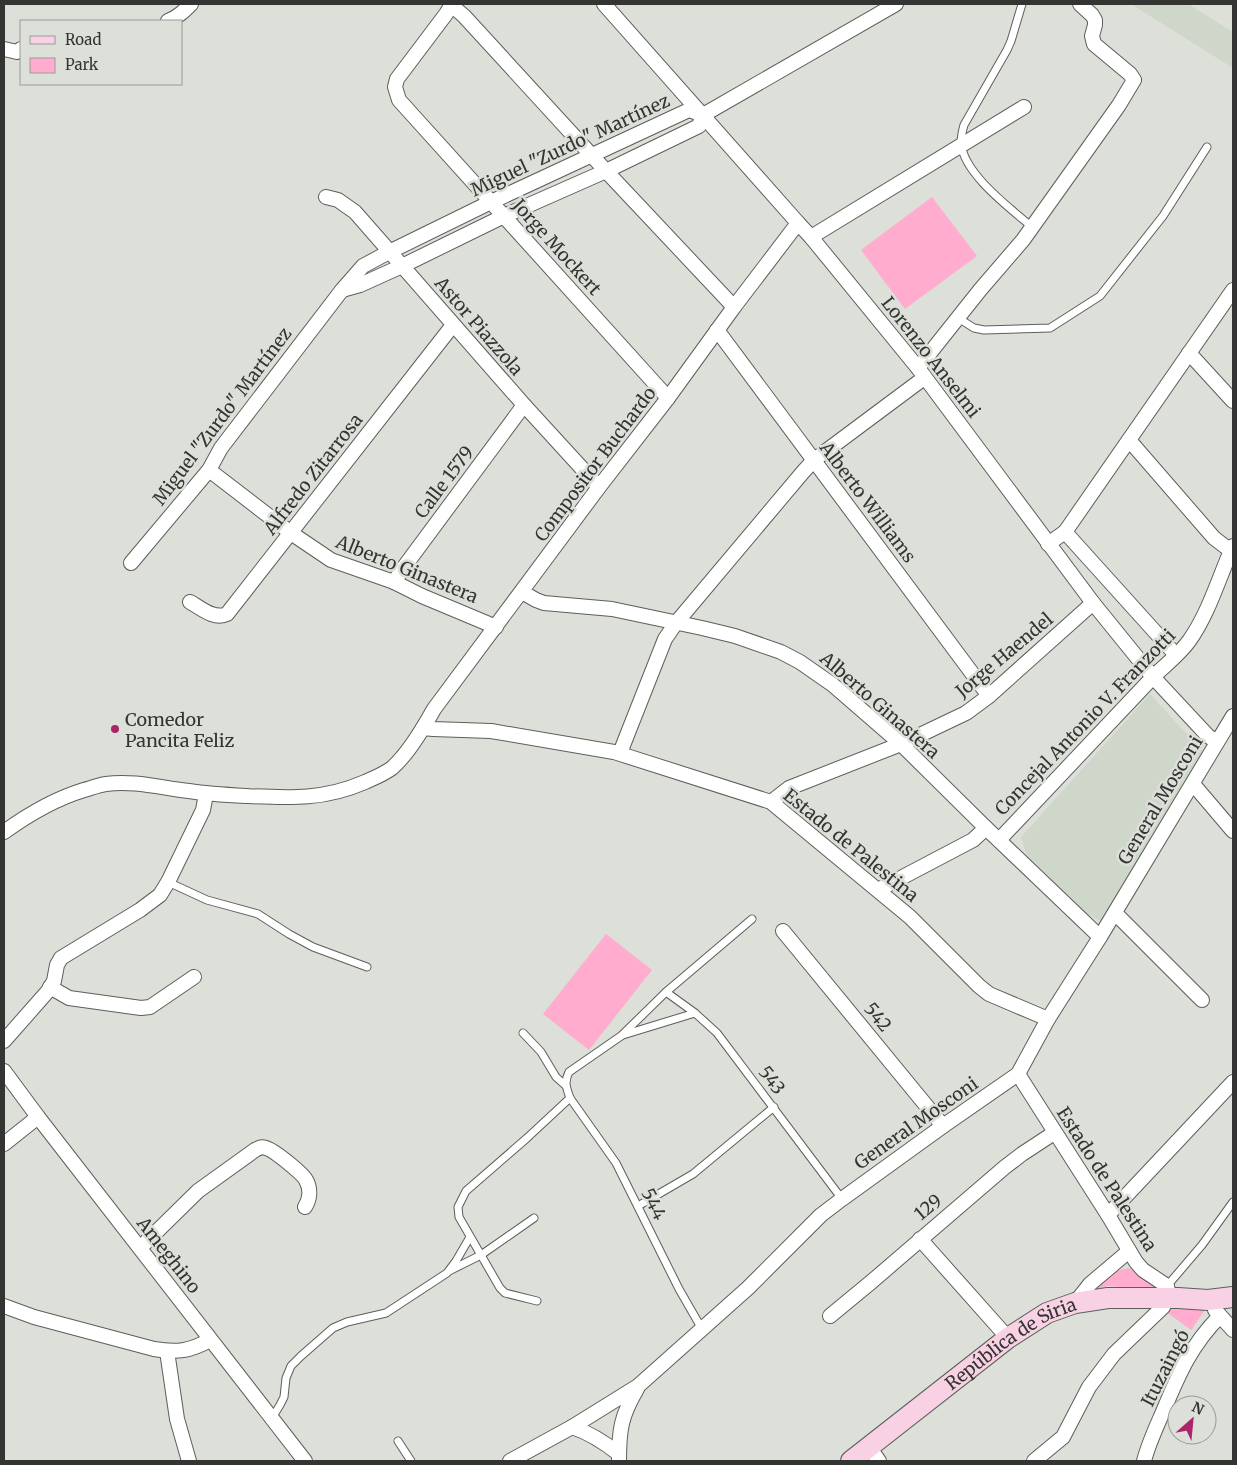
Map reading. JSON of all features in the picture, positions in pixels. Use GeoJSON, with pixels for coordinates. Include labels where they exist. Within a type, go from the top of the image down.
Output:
{"type":"FeatureCollection","features":[{"type":"Feature","properties":{"kind":"street"},"geometry":{"type":"LineString","coordinates":[[170,20],[191,4]]}},
{"type":"Feature","properties":{"kind":"street"},"geometry":{"type":"LineString","coordinates":[[451,4],[734,307]]}},
{"type":"Feature","properties":{"kind":"street","name":"Jorge Mockert"},"geometry":{"type":"LineString","coordinates":[[451,4],[446,14],[397,79],[395,87],[399,100],[668,398]]}},
{"type":"Feature","properties":{"kind":"street","name":"Lorenzo Anselmi"},"geometry":{"type":"LineString","coordinates":[[604,4],[798,224],[811,236],[921,373],[1093,603],[1153,676],[1208,736],[1217,742]]}},
{"type":"Feature","properties":{"kind":"street"},"geometry":{"type":"LineString","coordinates":[[703,115],[896,4]]}},
{"type":"Feature","properties":{"kind":"street"},"geometry":{"type":"LineString","coordinates":[[620,753],[665,639],[676,623],[814,460],[921,373],[958,318],[1032,227],[1119,105],[1134,80],[1130,74],[1094,44],[1092,36],[1095,20],[1092,14],[1080,4]]}},
{"type":"Feature","properties":{"kind":"street"},"geometry":{"type":"LineString","coordinates":[[4,49],[16,52],[20,50]]}},
{"type":"Feature","properties":{"kind":"street"},"geometry":{"type":"LineString","coordinates":[[811,236],[1024,107]]}},
{"type":"Feature","properties":{"kind":"street","name":"Miguel \"Zurdo\" Martínez"},"geometry":{"type":"LineString","coordinates":[[131,563],[209,470],[221,448],[342,290],[363,266],[491,202],[689,110],[703,115],[699,126],[606,171],[504,216],[402,266],[360,285],[342,290]]}},
{"type":"Feature","properties":{"kind":"street","name":"Astor Piazzola"},"geometry":{"type":"LineString","coordinates":[[326,197],[338,200],[354,212],[599,488]]}},
{"type":"Feature","properties":{"kind":"street","name":"Compositor Buchardo"},"geometry":{"type":"LineString","coordinates":[[4,832],[30,814],[56,800],[104,784],[117,782],[132,783],[206,794],[290,798],[330,794],[349,789],[376,778],[392,768],[734,307],[798,224]]}},
{"type":"Feature","properties":{"kind":"street"},"geometry":{"type":"LineString","coordinates":[[1048,544],[1065,532],[1189,353],[1231,298]]}},
{"type":"Feature","properties":{"kind":"street","name":"Alfredo Zitarrosa"},"geometry":{"type":"LineString","coordinates":[[190,602],[214,616],[227,614],[453,325]]}},
{"type":"Feature","properties":{"kind":"street","name":"Alberto Williams"},"geometry":{"type":"LineString","coordinates":[[717,330],[989,696]]}},
{"type":"Feature","properties":{"kind":"street"},"geometry":{"type":"LineString","coordinates":[[1189,353],[1233,401]]}},
{"type":"Feature","properties":{"kind":"street","name":"Calle 1579"},"geometry":{"type":"LineString","coordinates":[[394,582],[524,405]]}},
{"type":"Feature","properties":{"kind":"street"},"geometry":{"type":"LineString","coordinates":[[1129,440],[1214,538],[1232,549]]}},
{"type":"Feature","properties":{"kind":"street","name":"Alberto Ginastera"},"geometry":{"type":"LineString","coordinates":[[209,470],[291,534],[331,560],[394,582],[422,596],[496,627]]}},
{"type":"Feature","properties":{"kind":"street"},"geometry":{"type":"LineString","coordinates":[[1065,532],[1176,655]]}},
{"type":"Feature","properties":{"kind":"street","name":"Concejal Antonio V. Franzotti"},"geometry":{"type":"LineString","coordinates":[[999,840],[1153,676],[1188,642],[1197,627],[1232,549]]}},
{"type":"Feature","properties":{"kind":"street","name":"Alberto Ginastera"},"geometry":{"type":"LineString","coordinates":[[522,592],[544,603],[612,609],[735,636],[781,652],[800,662],[833,685],[901,744],[1100,937]]}},
{"type":"Feature","properties":{"kind":"street","name":"Jorge Haendel"},"geometry":{"type":"LineString","coordinates":[[770,802],[790,788],[901,744],[966,713],[989,696],[1093,603]]}},
{"type":"Feature","properties":{"kind":"street","name":"General Mosconi"},"geometry":{"type":"LineString","coordinates":[[510,1461],[572,1427],[638,1386],[748,1288],[821,1215],[842,1198],[1018,1074],[1048,1019],[1115,913],[1233,716]]}},
{"type":"Feature","properties":{"kind":"street","name":"Estado de Palestina"},"geometry":{"type":"LineString","coordinates":[[423,728],[433,730],[491,731],[620,753],[770,802],[910,917],[989,994],[1048,1019]]}},
{"type":"Feature","properties":{"kind":"street"},"geometry":{"type":"LineString","coordinates":[[1193,784],[1233,831]]}},
{"type":"Feature","properties":{"kind":"street"},"geometry":{"type":"LineString","coordinates":[[4,1041],[50,987],[60,958],[140,910],[160,894],[168,882],[203,810],[206,794]]}},
{"type":"Feature","properties":{"kind":"street","name":"Concejal Antonio V. Franzotti"},"geometry":{"type":"LineString","coordinates":[[878,890],[973,840],[986,828]]}},
{"type":"Feature","properties":{"kind":"street"},"geometry":{"type":"LineString","coordinates":[[1115,913],[1202,1000]]}},
{"type":"Feature","properties":{"kind":"street","name":"542"},"geometry":{"type":"LineString","coordinates":[[784,931],[943,1126]]}},
{"type":"Feature","properties":{"kind":"street"},"geometry":{"type":"LineString","coordinates":[[50,987],[69,998],[141,1008],[150,1007],[194,977]]}},
{"type":"Feature","properties":{"kind":"street","name":"Ameghino"},"geometry":{"type":"LineString","coordinates":[[4,1071],[305,1461]]}},
{"type":"Feature","properties":{"kind":"street","name":"Estado de Palestina"},"geometry":{"type":"LineString","coordinates":[[1018,1074],[1054,1133],[1108,1214],[1129,1251],[1143,1270],[1167,1292]]}},
{"type":"Feature","properties":{"kind":"street"},"geometry":{"type":"LineString","coordinates":[[1108,1214],[1233,1082]]}},
{"type":"Feature","properties":{"kind":"street"},"geometry":{"type":"LineString","coordinates":[[4,1144],[38,1117]]}},
{"type":"Feature","properties":{"kind":"street","name":"129"},"geometry":{"type":"LineString","coordinates":[[830,1316],[1005,1167],[1054,1133]]}},
{"type":"Feature","properties":{"kind":"street"},"geometry":{"type":"LineString","coordinates":[[140,1248],[198,1190],[262,1147],[278,1154],[306,1179],[309,1187],[309,1200],[305,1207]]}},
{"type":"Feature","properties":{"kind":"street"},"geometry":{"type":"LineString","coordinates":[[920,1239],[1008,1338]]}},
{"type":"Feature","properties":{"kind":"street"},"geometry":{"type":"LineString","coordinates":[[1075,1303],[1090,1284],[1129,1251]]}},
{"type":"Feature","properties":{"kind":"street"},"geometry":{"type":"LineString","coordinates":[[1034,1461],[1062,1437],[1083,1396],[1103,1367],[1124,1343],[1160,1310],[1167,1292]]}},
{"type":"Feature","properties":{"kind":"street","name":"República de Siria"},"geometry":{"type":"LineString","coordinates":[[850,1461],[874,1454],[1008,1338],[1047,1313],[1075,1303],[1167,1292],[1208,1305],[1233,1297]]}},
{"type":"Feature","properties":{"kind":"street"},"geometry":{"type":"LineString","coordinates":[[1208,1305],[1233,1330]]}},
{"type":"Feature","properties":{"kind":"street","name":"Ituzaingó"},"geometry":{"type":"LineString","coordinates":[[1144,1461],[1170,1394],[1185,1362],[1199,1339],[1208,1305]]}},
{"type":"Feature","properties":{"kind":"street"},"geometry":{"type":"LineString","coordinates":[[4,1306],[34,1317],[154,1349],[167,1351],[196,1348],[210,1340]]}},
{"type":"Feature","properties":{"kind":"street"},"geometry":{"type":"LineString","coordinates":[[167,1351],[178,1419],[189,1461]]}},
{"type":"Feature","properties":{"kind":"street"},"geometry":{"type":"LineString","coordinates":[[619,1458],[622,1417],[638,1386]]}},
{"type":"Feature","properties":{"kind":"street"},"geometry":{"type":"LineString","coordinates":[[572,1427],[593,1435],[619,1458]]}},
{"type":"Feature","properties":{"kind":"lane"},"geometry":{"type":"LineString","coordinates":[[1022,4],[1007,50],[964,125],[961,135],[961,146],[972,170],[981,181],[1032,227]]}},
{"type":"Feature","properties":{"kind":"lane"},"geometry":{"type":"LineString","coordinates":[[958,318],[974,328],[984,330],[1050,328],[1100,296],[1163,216],[1208,147]]}},
{"type":"Feature","properties":{"kind":"lane"},"geometry":{"type":"LineString","coordinates":[[168,882],[208,900],[258,914],[313,947],[367,967]]}},
{"type":"Feature","properties":{"kind":"lane"},"geometry":{"type":"LineString","coordinates":[[565,1086],[570,1072],[621,1036],[666,992],[752,919]]}},
{"type":"Feature","properties":{"kind":"lane","name":"543"},"geometry":{"type":"LineString","coordinates":[[666,992],[695,1013],[717,1033],[842,1198]]}},
{"type":"Feature","properties":{"kind":"lane"},"geometry":{"type":"LineString","coordinates":[[621,1036],[695,1013]]}},
{"type":"Feature","properties":{"kind":"lane","name":"544"},"geometry":{"type":"LineString","coordinates":[[523,1033],[541,1052],[556,1077],[565,1086],[570,1098],[616,1163],[679,1289],[702,1329]]}},
{"type":"Feature","properties":{"kind":"lane"},"geometry":{"type":"LineString","coordinates":[[537,1301],[505,1293],[500,1288],[457,1212],[466,1191],[570,1098]]}},
{"type":"Feature","properties":{"kind":"lane"},"geometry":{"type":"LineString","coordinates":[[638,1206],[693,1174],[774,1107]]}},
{"type":"Feature","properties":{"kind":"lane"},"geometry":{"type":"LineString","coordinates":[[1167,1292],[1233,1202]]}},
{"type":"Feature","properties":{"kind":"lane"},"geometry":{"type":"LineString","coordinates":[[272,1418],[284,1397],[286,1378],[291,1366],[333,1328],[347,1322],[386,1313],[447,1273],[481,1255],[534,1218]]}},
{"type":"Feature","properties":{"kind":"lane"},"geometry":{"type":"LineString","coordinates":[[447,1273],[470,1237]]}},
{"type":"Feature","properties":{"kind":"lane"},"geometry":{"type":"LineString","coordinates":[[398,1441],[410,1461]]}},
{"type":"Feature","properties":{"kind":"shaded area"},"geometry":{"type":"Polygon","coordinates":[[[1131,4],[1188,4],[1233,32],[1233,68],[1131,4]]]}},
{"type":"Feature","properties":{"kind":"shaded area"},"geometry":{"type":"Polygon","coordinates":[[[1150,694],[1204,753],[1103,922],[1087,914],[1026,854],[1021,837],[1150,694]]]}},
{"type":"Feature","properties":{"kind":"green space"},"geometry":{"type":"Polygon","coordinates":[[[932,197],[977,256],[905,309],[861,250],[932,197]]]}},
{"type":"Feature","properties":{"kind":"green space"},"geometry":{"type":"Polygon","coordinates":[[[606,934],[652,970],[589,1050],[543,1014],[606,934]]]}},
{"type":"Feature","properties":{"kind":"green space"},"geometry":{"type":"Polygon","coordinates":[[[1129,1268],[1151,1282],[1153,1287],[1149,1289],[1108,1286],[1096,1289],[1110,1275],[1119,1270],[1129,1268]]]}},
{"type":"Feature","properties":{"kind":"green space"},"geometry":{"type":"Polygon","coordinates":[[[1168,1305],[1205,1307],[1205,1310],[1191,1330],[1165,1311],[1168,1305]]]}},
{"type":"Feature","properties":{"kind":"place","name":"Comedor Pancita Feliz"},"geometry":{"type":"Point","coordinates":[115,729]}}]}
